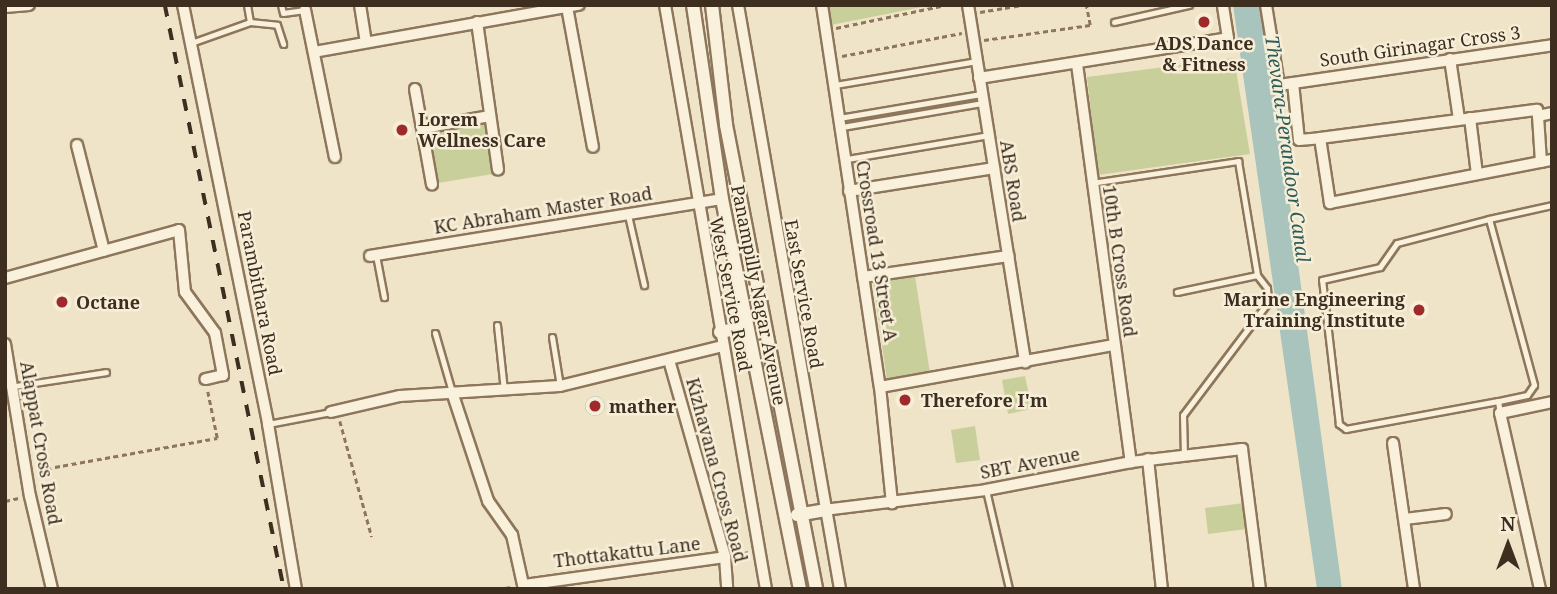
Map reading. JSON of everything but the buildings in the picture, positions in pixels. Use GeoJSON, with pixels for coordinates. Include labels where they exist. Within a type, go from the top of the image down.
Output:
{"type":"FeatureCollection","features":[{"type":"Feature","properties":{"kind":"street"},"geometry":{"type":"LineString","coordinates":[[5,8],[29,5]]}},
{"type":"Feature","properties":{"kind":"street","name":"Parambithara Road"},"geometry":{"type":"LineString","coordinates":[[183,5],[268,424],[296,589]]}},
{"type":"Feature","properties":{"kind":"street"},"geometry":{"type":"LineString","coordinates":[[360,5],[366,41]]}},
{"type":"Feature","properties":{"kind":"street","name":"West Service Road"},"geometry":{"type":"LineString","coordinates":[[665,5],[696,203],[762,550],[766,589]]}},
{"type":"Feature","properties":{"kind":"street","name":"Panampilly Nagar Avenue"},"geometry":{"type":"LineString","coordinates":[[693,5],[722,199],[800,589]]}},
{"type":"Feature","properties":{"kind":"street","name":"Panampilly Nagar Avenue"},"geometry":{"type":"LineString","coordinates":[[712,5],[728,137],[816,589]]}},
{"type":"Feature","properties":{"kind":"street","name":"East Service Road"},"geometry":{"type":"LineString","coordinates":[[738,5],[824,510],[840,589]]}},
{"type":"Feature","properties":{"kind":"street","name":"Crossroad 13 Street A"},"geometry":{"type":"LineString","coordinates":[[822,5],[880,387],[892,503]]}},
{"type":"Feature","properties":{"kind":"street"},"geometry":{"type":"LineString","coordinates":[[979,78],[1228,38],[1224,6],[1233,5]]}},
{"type":"Feature","properties":{"kind":"street"},"geometry":{"type":"LineString","coordinates":[[1266,5],[1279,85],[1293,83],[1299,140],[1537,110],[1547,161],[1330,204],[1320,138]]}},
{"type":"Feature","properties":{"kind":"street"},"geometry":{"type":"LineString","coordinates":[[314,52],[573,6],[593,147]]}},
{"type":"Feature","properties":{"kind":"street"},"geometry":{"type":"LineString","coordinates":[[305,10],[335,157]]}},
{"type":"Feature","properties":{"kind":"street","name":"ABS Road"},"geometry":{"type":"LineString","coordinates":[[969,10],[1025,362]]}},
{"type":"Feature","properties":{"kind":"street"},"geometry":{"type":"LineString","coordinates":[[477,22],[498,170]]}},
{"type":"Feature","properties":{"kind":"street","name":"South Girinagar Cross 3"},"geometry":{"type":"LineString","coordinates":[[1293,83],[1552,45]]}},
{"type":"Feature","properties":{"kind":"street"},"geometry":{"type":"LineString","coordinates":[[1450,59],[1476,174]]}},
{"type":"Feature","properties":{"kind":"street","name":"10th B Cross Road"},"geometry":{"type":"LineString","coordinates":[[1077,64],[1091,183],[1131,462]]}},
{"type":"Feature","properties":{"kind":"street"},"geometry":{"type":"LineString","coordinates":[[415,89],[423,128],[426,168],[432,184]]}},
{"type":"Feature","properties":{"kind":"street"},"geometry":{"type":"LineString","coordinates":[[1538,116],[1552,113]]}},
{"type":"Feature","properties":{"kind":"street"},"geometry":{"type":"LineString","coordinates":[[423,128],[491,116]]}},
{"type":"Feature","properties":{"kind":"street"},"geometry":{"type":"LineString","coordinates":[[77,145],[104,251]]}},
{"type":"Feature","properties":{"kind":"street"},"geometry":{"type":"LineString","coordinates":[[849,191],[994,168]]}},
{"type":"Feature","properties":{"kind":"street","name":"KC Abraham Master Road"},"geometry":{"type":"LineString","coordinates":[[373,256],[627,212],[722,199]]}},
{"type":"Feature","properties":{"kind":"street"},"geometry":{"type":"LineString","coordinates":[[5,278],[179,230],[185,292],[215,333],[223,375],[205,379]]}},
{"type":"Feature","properties":{"kind":"street"},"geometry":{"type":"LineString","coordinates":[[863,277],[1008,256]]}},
{"type":"Feature","properties":{"kind":"street"},"geometry":{"type":"LineString","coordinates":[[334,411],[400,397],[452,392],[505,393],[560,386],[669,360],[746,327]]}},
{"type":"Feature","properties":{"kind":"street","name":"Alappat Cross Road"},"geometry":{"type":"LineString","coordinates":[[5,344],[15,386],[30,496],[52,589]]}},
{"type":"Feature","properties":{"kind":"street"},"geometry":{"type":"LineString","coordinates":[[880,387],[1114,345]]}},
{"type":"Feature","properties":{"kind":"street","name":"Kizhavana Cross Road"},"geometry":{"type":"LineString","coordinates":[[669,360],[725,558],[727,589]]}},
{"type":"Feature","properties":{"kind":"street"},"geometry":{"type":"LineString","coordinates":[[452,392],[488,501],[512,535],[524,587]]}},
{"type":"Feature","properties":{"kind":"street"},"geometry":{"type":"LineString","coordinates":[[1540,589],[1499,407],[1552,402]]}},
{"type":"Feature","properties":{"kind":"street"},"geometry":{"type":"LineString","coordinates":[[1393,443],[1414,589]]}},
{"type":"Feature","properties":{"kind":"street","name":"SBT Avenue"},"geometry":{"type":"LineString","coordinates":[[824,510],[986,490],[1148,459],[1242,449],[1260,589]]}},
{"type":"Feature","properties":{"kind":"street"},"geometry":{"type":"LineString","coordinates":[[1148,459],[1163,554],[1163,589]]}},
{"type":"Feature","properties":{"kind":"street"},"geometry":{"type":"LineString","coordinates":[[786,516],[824,510]]}},
{"type":"Feature","properties":{"kind":"street"},"geometry":{"type":"LineString","coordinates":[[1405,519],[1446,514]]}},
{"type":"Feature","properties":{"kind":"street","name":"Thottakattu Lane"},"geometry":{"type":"LineString","coordinates":[[524,587],[725,558]]}},
{"type":"Feature","properties":{"kind":"lane"},"geometry":{"type":"LineString","coordinates":[[247,5],[250,22]]}},
{"type":"Feature","properties":{"kind":"lane"},"geometry":{"type":"LineString","coordinates":[[281,5],[283,13],[305,10]]}},
{"type":"Feature","properties":{"kind":"lane"},"geometry":{"type":"LineString","coordinates":[[1114,22],[1189,5]]}},
{"type":"Feature","properties":{"kind":"lane"},"geometry":{"type":"LineString","coordinates":[[191,44],[250,22],[277,25],[283,44]]}},
{"type":"Feature","properties":{"kind":"lane"},"geometry":{"type":"LineString","coordinates":[[834,85],[977,61]]}},
{"type":"Feature","properties":{"kind":"lane"},"geometry":{"type":"LineString","coordinates":[[840,122],[983,98]]}},
{"type":"Feature","properties":{"kind":"lane"},"geometry":{"type":"LineString","coordinates":[[845,159],[989,135]]}},
{"type":"Feature","properties":{"kind":"lane"},"geometry":{"type":"LineString","coordinates":[[1091,183],[1238,161],[1257,275],[1267,288],[1268,302],[1183,415],[1184,456]]}},
{"type":"Feature","properties":{"kind":"lane"},"geometry":{"type":"LineString","coordinates":[[1489,219],[1534,386],[1527,395],[1499,407],[1346,429],[1339,424],[1321,286],[1327,276],[1386,264],[1397,243],[1489,219],[1552,205]]}},
{"type":"Feature","properties":{"kind":"lane"},"geometry":{"type":"LineString","coordinates":[[627,212],[645,285]]}},
{"type":"Feature","properties":{"kind":"lane"},"geometry":{"type":"LineString","coordinates":[[373,256],[384,297]]}},
{"type":"Feature","properties":{"kind":"lane"},"geometry":{"type":"LineString","coordinates":[[1177,292],[1257,275]]}},
{"type":"Feature","properties":{"kind":"lane"},"geometry":{"type":"LineString","coordinates":[[496,325],[505,393]]}},
{"type":"Feature","properties":{"kind":"lane"},"geometry":{"type":"LineString","coordinates":[[435,333],[452,392]]}},
{"type":"Feature","properties":{"kind":"lane"},"geometry":{"type":"LineString","coordinates":[[552,337],[560,386]]}},
{"type":"Feature","properties":{"kind":"lane"},"geometry":{"type":"LineString","coordinates":[[15,386],[106,372]]}},
{"type":"Feature","properties":{"kind":"lane"},"geometry":{"type":"LineString","coordinates":[[268,424],[334,411]]}},
{"type":"Feature","properties":{"kind":"lane"},"geometry":{"type":"LineString","coordinates":[[986,490],[1009,589]]}},
{"type":"Feature","properties":{"kind":"path"},"geometry":{"type":"LineString","coordinates":[[826,30],[946,5]]}},
{"type":"Feature","properties":{"kind":"path"},"geometry":{"type":"LineString","coordinates":[[969,10],[1022,5]]}},
{"type":"Feature","properties":{"kind":"path"},"geometry":{"type":"LineString","coordinates":[[830,59],[973,37],[1090,25],[1086,5]]}},
{"type":"Feature","properties":{"kind":"path"},"geometry":{"type":"LineString","coordinates":[[26,472],[217,438],[205,379]]}},
{"type":"Feature","properties":{"kind":"path"},"geometry":{"type":"LineString","coordinates":[[334,411],[372,537]]}},
{"type":"Feature","properties":{"kind":"path"},"geometry":{"type":"LineString","coordinates":[[5,501],[30,496]]}},
{"type":"Feature","properties":{"kind":"path","name":"Thottakattu Lane"},"geometry":{"type":"LineString","coordinates":[[725,558],[762,550]]}},
{"type":"Feature","properties":{"kind":"path"},"geometry":{"type":"LineString","coordinates":[[497,589],[524,587]]}},
{"type":"Feature","properties":{"kind":"green space"},"geometry":{"type":"Polygon","coordinates":[[[827,5],[932,5],[831,25],[827,5]]]}},
{"type":"Feature","properties":{"kind":"green space"},"geometry":{"type":"Polygon","coordinates":[[[1234,58],[1250,154],[1098,175],[1087,77],[1234,58]]]}},
{"type":"Feature","properties":{"kind":"green space"},"geometry":{"type":"Polygon","coordinates":[[[484,122],[493,174],[438,183],[429,136],[434,131],[484,122]]]}},
{"type":"Feature","properties":{"kind":"green space"},"geometry":{"type":"Polygon","coordinates":[[[915,276],[930,373],[887,380],[873,282],[915,276]]]}},
{"type":"Feature","properties":{"kind":"green space"},"geometry":{"type":"Polygon","coordinates":[[[1025,376],[1032,409],[1008,414],[1002,380],[1025,376]]]}},
{"type":"Feature","properties":{"kind":"green space"},"geometry":{"type":"Polygon","coordinates":[[[975,426],[980,460],[956,463],[951,430],[975,426]]]}},
{"type":"Feature","properties":{"kind":"green space"},"geometry":{"type":"Polygon","coordinates":[[[1244,503],[1247,529],[1208,534],[1205,508],[1244,503]]]}},
{"type":"Feature","properties":{"kind":"water","name":"Thevara-Perandoor Canal"},"geometry":{"type":"Polygon","coordinates":[[[1233,5],[1263,5],[1342,589],[1317,589],[1233,5]]]}},
{"type":"Feature","properties":{"kind":"water","name":"mather"},"geometry":{"type":"Polygon","coordinates":[[[591,396],[599,396],[605,406],[599,416],[591,416],[585,410],[585,402],[591,396]]]}},
{"type":"Feature","properties":{"kind":"railway"},"geometry":{"type":"LineString","coordinates":[[165,5],[284,589]]}},
{"type":"Feature","properties":{"kind":"place","name":"ADS Dance & Fitness"},"geometry":{"type":"Point","coordinates":[1204,22]}},
{"type":"Feature","properties":{"kind":"place","name":"Lorem Wellness Care"},"geometry":{"type":"Point","coordinates":[402,130]}},
{"type":"Feature","properties":{"kind":"place","name":"Octane"},"geometry":{"type":"Point","coordinates":[62,302]}},
{"type":"Feature","properties":{"kind":"place","name":"Marine Engineering Training Institute"},"geometry":{"type":"Point","coordinates":[1419,310]}},
{"type":"Feature","properties":{"kind":"place","name":"Therefore I'm"},"geometry":{"type":"Point","coordinates":[905,400]}},
{"type":"Feature","properties":{"kind":"place","name":"mather"},"geometry":{"type":"Point","coordinates":[595,406]}}]}
